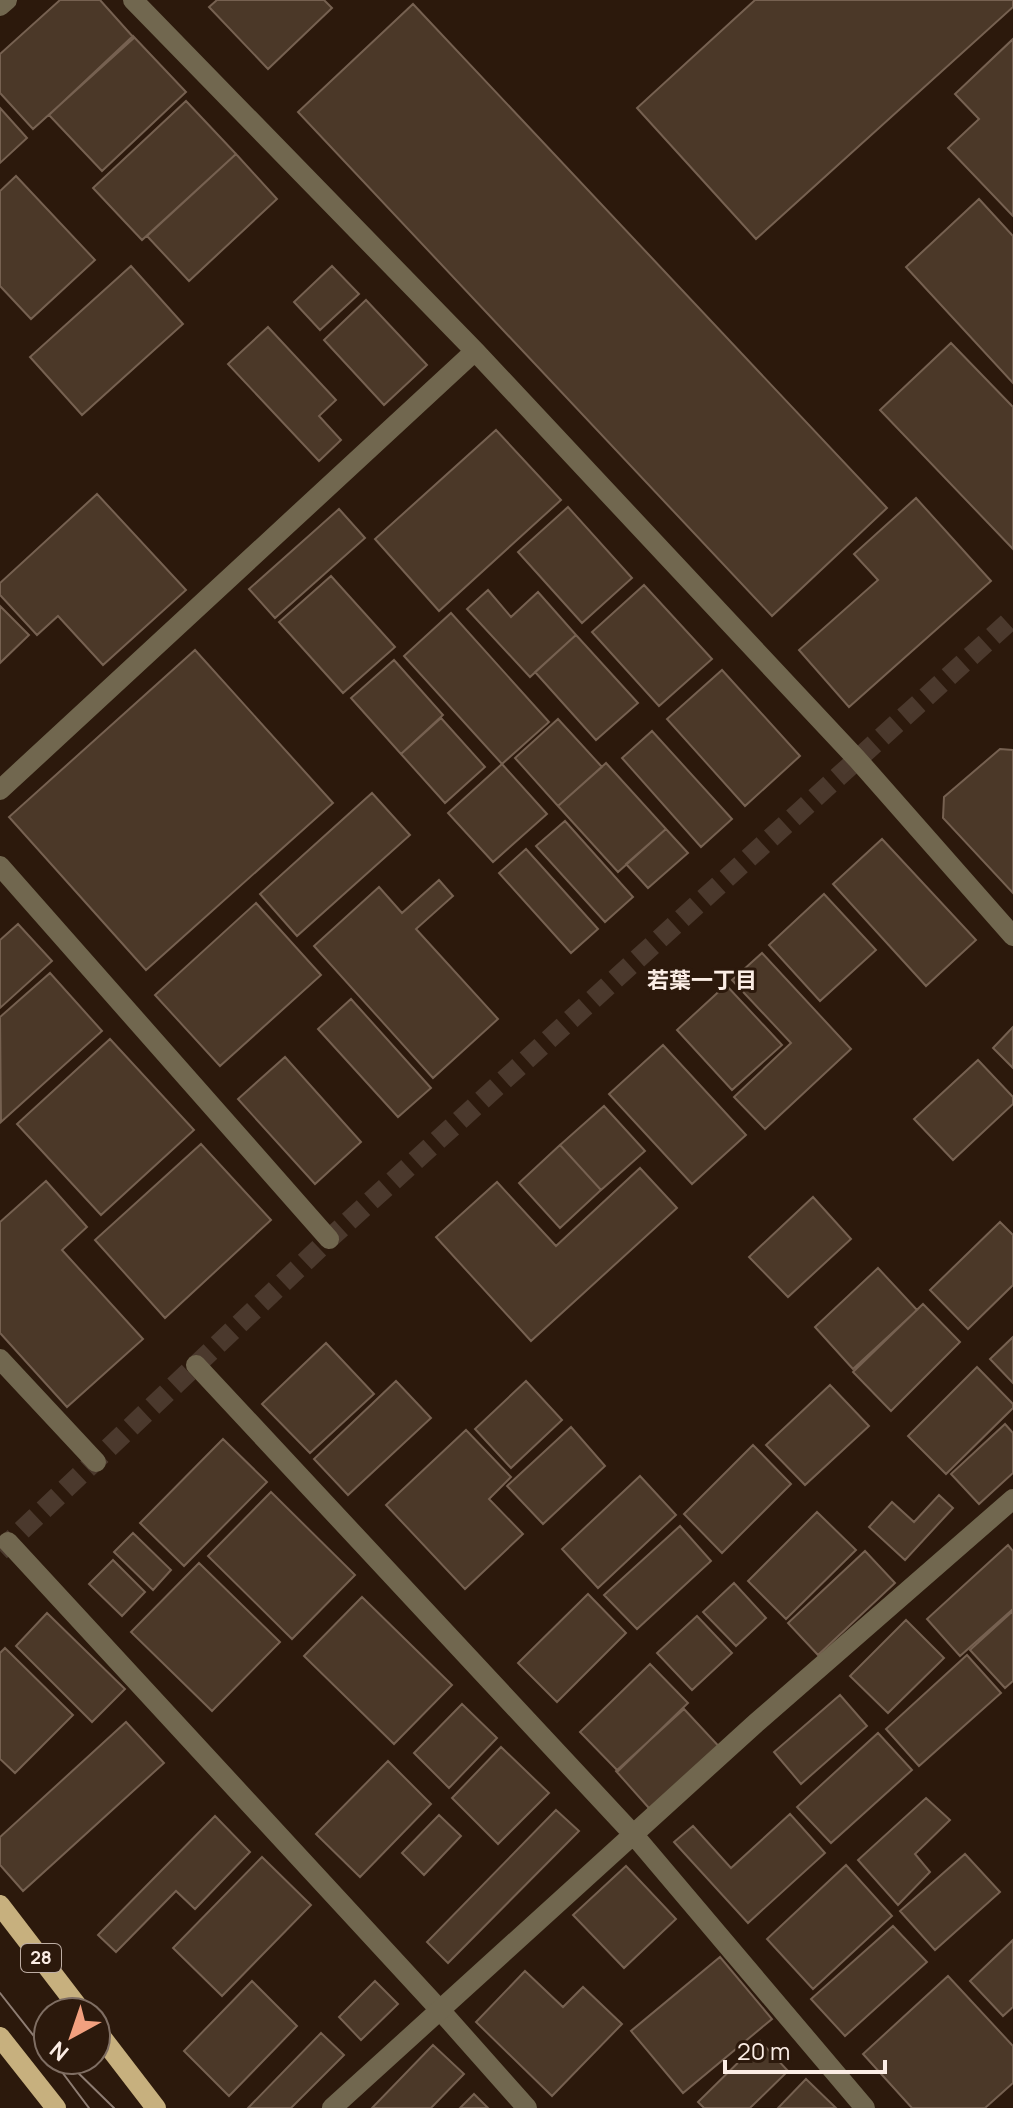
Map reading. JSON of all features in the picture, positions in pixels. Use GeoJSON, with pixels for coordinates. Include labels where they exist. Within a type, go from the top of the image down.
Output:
{"type":"FeatureCollection","features":[{"type":"Feature","properties":{"kind":"main road","name":"28"},"geometry":{"type":"LineString","coordinates":[[0,1905],[70,1996]]}},
{"type":"Feature","properties":{"kind":"main road"},"geometry":{"type":"LineString","coordinates":[[0,2037],[56,2108]]}},
{"type":"Feature","properties":{"kind":"main road"},"geometry":{"type":"LineString","coordinates":[[112,2051],[156,2108]]}},
{"type":"Feature","properties":{"kind":"street"},"geometry":{"type":"LineString","coordinates":[[0,6],[7,0]]}},
{"type":"Feature","properties":{"kind":"street"},"geometry":{"type":"LineString","coordinates":[[133,0],[475,351],[857,759],[1013,936]]}},
{"type":"Feature","properties":{"kind":"street"},"geometry":{"type":"LineString","coordinates":[[0,790],[475,351]]}},
{"type":"Feature","properties":{"kind":"street"},"geometry":{"type":"LineString","coordinates":[[0,866],[329,1239]]}},
{"type":"Feature","properties":{"kind":"street"},"geometry":{"type":"LineString","coordinates":[[0,1359],[96,1462]]}},
{"type":"Feature","properties":{"kind":"street"},"geometry":{"type":"LineString","coordinates":[[196,1365],[633,1834],[865,2108]]}},
{"type":"Feature","properties":{"kind":"street"},"geometry":{"type":"LineString","coordinates":[[332,2108],[756,1723],[1013,1499]]}},
{"type":"Feature","properties":{"kind":"street"},"geometry":{"type":"LineString","coordinates":[[8,1542],[527,2108]]}},
{"type":"Feature","properties":{"kind":"building"},"geometry":{"type":"Polygon","coordinates":[[[60,0],[100,0],[134,38],[33,129],[0,93],[0,54],[60,0]]]}},
{"type":"Feature","properties":{"kind":"building"},"geometry":{"type":"Polygon","coordinates":[[[217,0],[324,0],[332,8],[268,69],[209,7],[217,0]]]}},
{"type":"Feature","properties":{"kind":"building"},"geometry":{"type":"Polygon","coordinates":[[[755,0],[1013,0],[1013,7],[756,239],[637,108],[755,0]]]}},
{"type":"Feature","properties":{"kind":"building"},"geometry":{"type":"Polygon","coordinates":[[[413,4],[887,508],[772,616],[298,112],[413,4]]]}},
{"type":"Feature","properties":{"kind":"building"},"geometry":{"type":"Polygon","coordinates":[[[133,36],[186,92],[102,171],[49,115],[133,36]]]}},
{"type":"Feature","properties":{"kind":"building"},"geometry":{"type":"Polygon","coordinates":[[[1013,39],[1013,216],[948,148],[979,119],[955,94],[1013,39]]]}},
{"type":"Feature","properties":{"kind":"building"},"geometry":{"type":"Polygon","coordinates":[[[186,101],[236,154],[142,240],[93,188],[186,101]]]}},
{"type":"Feature","properties":{"kind":"building"},"geometry":{"type":"Polygon","coordinates":[[[0,108],[27,138],[0,163],[0,108]]]}},
{"type":"Feature","properties":{"kind":"building"},"geometry":{"type":"Polygon","coordinates":[[[236,154],[277,199],[189,281],[147,236],[236,154]]]}},
{"type":"Feature","properties":{"kind":"building"},"geometry":{"type":"Polygon","coordinates":[[[16,176],[95,260],[31,319],[0,286],[0,191],[16,176]]]}},
{"type":"Feature","properties":{"kind":"building"},"geometry":{"type":"Polygon","coordinates":[[[979,199],[1013,236],[1013,383],[906,267],[979,199]]]}},
{"type":"Feature","properties":{"kind":"building"},"geometry":{"type":"Polygon","coordinates":[[[131,266],[183,324],[82,415],[30,357],[131,266]]]}},
{"type":"Feature","properties":{"kind":"building"},"geometry":{"type":"Polygon","coordinates":[[[332,266],[359,294],[320,330],[294,302],[332,266]]]}},
{"type":"Feature","properties":{"kind":"building"},"geometry":{"type":"Polygon","coordinates":[[[366,300],[427,365],[384,405],[324,340],[366,300]]]}},
{"type":"Feature","properties":{"kind":"building"},"geometry":{"type":"Polygon","coordinates":[[[268,327],[336,400],[319,416],[341,440],[319,461],[228,364],[268,327]]]}},
{"type":"Feature","properties":{"kind":"building"},"geometry":{"type":"Polygon","coordinates":[[[951,343],[1013,407],[1013,549],[880,410],[951,343]]]}},
{"type":"Feature","properties":{"kind":"building"},"geometry":{"type":"Polygon","coordinates":[[[496,430],[561,500],[439,611],[375,539],[496,430]]]}},
{"type":"Feature","properties":{"kind":"building"},"geometry":{"type":"Polygon","coordinates":[[[97,494],[186,590],[103,665],[58,616],[37,635],[0,595],[0,583],[97,494]]]}},
{"type":"Feature","properties":{"kind":"building"},"geometry":{"type":"Polygon","coordinates":[[[916,498],[991,581],[849,707],[799,650],[878,580],[854,554],[916,498]]]}},
{"type":"Feature","properties":{"kind":"building"},"geometry":{"type":"Polygon","coordinates":[[[568,507],[632,578],[582,623],[518,552],[568,507]]]}},
{"type":"Feature","properties":{"kind":"building"},"geometry":{"type":"Polygon","coordinates":[[[339,509],[365,538],[275,618],[249,589],[339,509]]]}},
{"type":"Feature","properties":{"kind":"building"},"geometry":{"type":"Polygon","coordinates":[[[331,576],[395,647],[343,693],[279,622],[331,576]]]}},
{"type":"Feature","properties":{"kind":"building"},"geometry":{"type":"Polygon","coordinates":[[[644,585],[712,659],[659,706],[592,632],[644,585]]]}},
{"type":"Feature","properties":{"kind":"building"},"geometry":{"type":"Polygon","coordinates":[[[488,590],[511,617],[538,592],[576,635],[530,677],[467,609],[488,590]]]}},
{"type":"Feature","properties":{"kind":"building"},"geometry":{"type":"Polygon","coordinates":[[[0,606],[29,635],[0,663],[0,606]]]}},
{"type":"Feature","properties":{"kind":"building"},"geometry":{"type":"Polygon","coordinates":[[[451,613],[549,722],[502,764],[404,656],[451,613]]]}},
{"type":"Feature","properties":{"kind":"building"},"geometry":{"type":"Polygon","coordinates":[[[576,635],[638,703],[596,740],[535,672],[576,635]]]}},
{"type":"Feature","properties":{"kind":"building"},"geometry":{"type":"Polygon","coordinates":[[[195,650],[333,803],[146,970],[9,817],[195,650]]]}},
{"type":"Feature","properties":{"kind":"building"},"geometry":{"type":"Polygon","coordinates":[[[394,660],[443,715],[401,754],[351,698],[394,660]]]}},
{"type":"Feature","properties":{"kind":"building"},"geometry":{"type":"Polygon","coordinates":[[[722,670],[800,756],[745,806],[667,719],[722,670]]]}},
{"type":"Feature","properties":{"kind":"building"},"geometry":{"type":"Polygon","coordinates":[[[441,718],[485,767],[445,803],[401,754],[441,718]]]}},
{"type":"Feature","properties":{"kind":"building"},"geometry":{"type":"Polygon","coordinates":[[[558,719],[602,767],[558,806],[515,758],[558,719]]]}},
{"type":"Feature","properties":{"kind":"building"},"geometry":{"type":"Polygon","coordinates":[[[652,731],[732,819],[701,847],[622,758],[652,731]]]}},
{"type":"Feature","properties":{"kind":"building"},"geometry":{"type":"Polygon","coordinates":[[[1000,749],[1013,750],[1013,893],[943,818],[944,797],[1000,749]]]}},
{"type":"Feature","properties":{"kind":"building"},"geometry":{"type":"Polygon","coordinates":[[[606,763],[666,829],[618,872],[558,806],[606,763]]]}},
{"type":"Feature","properties":{"kind":"building"},"geometry":{"type":"Polygon","coordinates":[[[502,764],[547,814],[493,862],[448,813],[502,764]]]}},
{"type":"Feature","properties":{"kind":"building"},"geometry":{"type":"Polygon","coordinates":[[[372,793],[410,835],[297,936],[260,894],[372,793]]]}},
{"type":"Feature","properties":{"kind":"building"},"geometry":{"type":"Polygon","coordinates":[[[565,821],[633,897],[605,922],[536,846],[565,821]]]}},
{"type":"Feature","properties":{"kind":"building"},"geometry":{"type":"Polygon","coordinates":[[[666,829],[688,853],[648,888],[626,864],[666,829]]]}},
{"type":"Feature","properties":{"kind":"building"},"geometry":{"type":"Polygon","coordinates":[[[882,839],[976,940],[926,986],[833,884],[882,839]]]}},
{"type":"Feature","properties":{"kind":"building"},"geometry":{"type":"Polygon","coordinates":[[[526,849],[598,929],[571,953],[499,873],[526,849]]]}},
{"type":"Feature","properties":{"kind":"building"},"geometry":{"type":"Polygon","coordinates":[[[439,880],[453,896],[416,929],[498,1019],[433,1078],[314,946],[379,887],[402,913],[439,880]]]}},
{"type":"Feature","properties":{"kind":"building"},"geometry":{"type":"Polygon","coordinates":[[[824,894],[876,950],[820,1001],[769,945],[824,894]]]}},
{"type":"Feature","properties":{"kind":"building"},"geometry":{"type":"Polygon","coordinates":[[[256,903],[321,975],[220,1066],[155,995],[256,903]]]}},
{"type":"Feature","properties":{"kind":"building"},"geometry":{"type":"Polygon","coordinates":[[[18,924],[52,961],[0,1008],[0,940],[18,924]]]}},
{"type":"Feature","properties":{"kind":"building"},"geometry":{"type":"Polygon","coordinates":[[[762,953],[851,1049],[765,1129],[734,1097],[791,1043],[732,980],[762,953]]]}},
{"type":"Feature","properties":{"kind":"building"},"geometry":{"type":"Polygon","coordinates":[[[50,973],[102,1031],[1,1122],[0,1017],[50,973]]]}},
{"type":"Feature","properties":{"kind":"building"},"geometry":{"type":"Polygon","coordinates":[[[726,985],[782,1045],[732,1090],[677,1030],[726,985]]]}},
{"type":"Feature","properties":{"kind":"building"},"geometry":{"type":"Polygon","coordinates":[[[351,999],[431,1088],[398,1117],[318,1029],[351,999]]]}},
{"type":"Feature","properties":{"kind":"building"},"geometry":{"type":"Polygon","coordinates":[[[1013,1027],[1013,1068],[993,1048],[1013,1027]]]}},
{"type":"Feature","properties":{"kind":"building"},"geometry":{"type":"Polygon","coordinates":[[[110,1039],[194,1130],[101,1215],[17,1124],[110,1039]]]}},
{"type":"Feature","properties":{"kind":"building"},"geometry":{"type":"Polygon","coordinates":[[[663,1045],[746,1135],[692,1184],[609,1094],[663,1045]]]}},
{"type":"Feature","properties":{"kind":"building"},"geometry":{"type":"Polygon","coordinates":[[[285,1057],[361,1142],[315,1184],[238,1099],[285,1057]]]}},
{"type":"Feature","properties":{"kind":"building"},"geometry":{"type":"Polygon","coordinates":[[[978,1060],[1013,1097],[1013,1104],[953,1160],[914,1119],[978,1060]]]}},
{"type":"Feature","properties":{"kind":"building"},"geometry":{"type":"Polygon","coordinates":[[[604,1106],[645,1151],[601,1190],[560,1145],[604,1106]]]}},
{"type":"Feature","properties":{"kind":"building"},"geometry":{"type":"Polygon","coordinates":[[[201,1144],[271,1220],[165,1318],[95,1240],[201,1144]]]}},
{"type":"Feature","properties":{"kind":"building"},"geometry":{"type":"Polygon","coordinates":[[[560,1145],[601,1190],[560,1228],[519,1183],[560,1145]]]}},
{"type":"Feature","properties":{"kind":"building"},"geometry":{"type":"Polygon","coordinates":[[[640,1168],[677,1208],[531,1341],[436,1237],[497,1182],[556,1246],[640,1168]]]}},
{"type":"Feature","properties":{"kind":"building"},"geometry":{"type":"Polygon","coordinates":[[[46,1181],[87,1227],[62,1250],[143,1339],[67,1407],[0,1333],[0,1222],[46,1181]]]}},
{"type":"Feature","properties":{"kind":"building"},"geometry":{"type":"Polygon","coordinates":[[[813,1197],[851,1239],[788,1297],[749,1257],[813,1197]]]}},
{"type":"Feature","properties":{"kind":"building"},"geometry":{"type":"Polygon","coordinates":[[[1000,1222],[1013,1235],[1013,1285],[968,1329],[930,1290],[1000,1222]]]}},
{"type":"Feature","properties":{"kind":"building"},"geometry":{"type":"Polygon","coordinates":[[[878,1268],[917,1310],[853,1369],[815,1327],[878,1268]]]}},
{"type":"Feature","properties":{"kind":"building"},"geometry":{"type":"Polygon","coordinates":[[[923,1304],[960,1342],[891,1411],[853,1372],[923,1304]]]}},
{"type":"Feature","properties":{"kind":"building"},"geometry":{"type":"Polygon","coordinates":[[[1013,1337],[1013,1383],[990,1359],[1013,1337]]]}},
{"type":"Feature","properties":{"kind":"building"},"geometry":{"type":"Polygon","coordinates":[[[326,1343],[374,1394],[310,1453],[262,1404],[326,1343]]]}},
{"type":"Feature","properties":{"kind":"building"},"geometry":{"type":"Polygon","coordinates":[[[977,1367],[1013,1404],[1013,1408],[946,1474],[908,1436],[977,1367]]]}},
{"type":"Feature","properties":{"kind":"building"},"geometry":{"type":"Polygon","coordinates":[[[396,1381],[431,1418],[348,1495],[314,1459],[396,1381]]]}},
{"type":"Feature","properties":{"kind":"building"},"geometry":{"type":"Polygon","coordinates":[[[526,1381],[562,1420],[511,1468],[475,1429],[526,1381]]]}},
{"type":"Feature","properties":{"kind":"building"},"geometry":{"type":"Polygon","coordinates":[[[830,1385],[869,1426],[805,1485],[766,1445],[830,1385]]]}},
{"type":"Feature","properties":{"kind":"building"},"geometry":{"type":"Polygon","coordinates":[[[1005,1424],[1013,1433],[1013,1473],[979,1504],[951,1474],[1005,1424]]]}},
{"type":"Feature","properties":{"kind":"building"},"geometry":{"type":"Polygon","coordinates":[[[571,1427],[605,1466],[543,1524],[507,1486],[571,1427]]]}},
{"type":"Feature","properties":{"kind":"building"},"geometry":{"type":"Polygon","coordinates":[[[466,1430],[511,1477],[489,1499],[523,1534],[465,1589],[386,1505],[466,1430]]]}},
{"type":"Feature","properties":{"kind":"building"},"geometry":{"type":"Polygon","coordinates":[[[223,1439],[267,1482],[184,1566],[140,1523],[223,1439]]]}},
{"type":"Feature","properties":{"kind":"building"},"geometry":{"type":"Polygon","coordinates":[[[753,1445],[791,1484],[722,1553],[684,1514],[753,1445]]]}},
{"type":"Feature","properties":{"kind":"building"},"geometry":{"type":"Polygon","coordinates":[[[640,1476],[676,1515],[598,1588],[562,1549],[640,1476]]]}},
{"type":"Feature","properties":{"kind":"building"},"geometry":{"type":"Polygon","coordinates":[[[271,1492],[355,1575],[292,1639],[208,1556],[271,1492]]]}},
{"type":"Feature","properties":{"kind":"building"},"geometry":{"type":"Polygon","coordinates":[[[939,1495],[953,1508],[905,1560],[869,1527],[892,1502],[914,1522],[939,1495]]]}},
{"type":"Feature","properties":{"kind":"building"},"geometry":{"type":"Polygon","coordinates":[[[817,1512],[856,1550],[786,1619],[748,1581],[817,1512]]]}},
{"type":"Feature","properties":{"kind":"building"},"geometry":{"type":"Polygon","coordinates":[[[680,1526],[711,1561],[637,1629],[604,1595],[680,1526]]]}},
{"type":"Feature","properties":{"kind":"building"},"geometry":{"type":"Polygon","coordinates":[[[133,1533],[171,1570],[153,1590],[114,1552],[133,1533]]]}},
{"type":"Feature","properties":{"kind":"building"},"geometry":{"type":"Polygon","coordinates":[[[1008,1545],[1013,1551],[1013,1609],[960,1656],[927,1619],[1008,1545]]]}},
{"type":"Feature","properties":{"kind":"building"},"geometry":{"type":"Polygon","coordinates":[[[865,1551],[895,1583],[818,1655],[788,1623],[865,1551]]]}},
{"type":"Feature","properties":{"kind":"building"},"geometry":{"type":"Polygon","coordinates":[[[113,1560],[145,1592],[122,1616],[89,1584],[113,1560]]]}},
{"type":"Feature","properties":{"kind":"building"},"geometry":{"type":"Polygon","coordinates":[[[199,1563],[280,1642],[212,1711],[131,1632],[199,1563]]]}},
{"type":"Feature","properties":{"kind":"building"},"geometry":{"type":"Polygon","coordinates":[[[734,1583],[766,1618],[736,1646],[703,1612],[734,1583]]]}},
{"type":"Feature","properties":{"kind":"building"},"geometry":{"type":"Polygon","coordinates":[[[588,1594],[626,1633],[557,1702],[518,1663],[588,1594]]]}},
{"type":"Feature","properties":{"kind":"building"},"geometry":{"type":"Polygon","coordinates":[[[362,1597],[452,1685],[394,1744],[304,1656],[362,1597]]]}},
{"type":"Feature","properties":{"kind":"building"},"geometry":{"type":"Polygon","coordinates":[[[1013,1611],[1013,1681],[1005,1688],[970,1650],[1013,1611]]]}},
{"type":"Feature","properties":{"kind":"building"},"geometry":{"type":"Polygon","coordinates":[[[47,1613],[125,1689],[92,1722],[16,1646],[47,1613]]]}},
{"type":"Feature","properties":{"kind":"building"},"geometry":{"type":"Polygon","coordinates":[[[697,1616],[732,1653],[692,1690],[657,1653],[697,1616]]]}},
{"type":"Feature","properties":{"kind":"building"},"geometry":{"type":"Polygon","coordinates":[[[906,1620],[944,1658],[888,1713],[850,1676],[906,1620]]]}},
{"type":"Feature","properties":{"kind":"building"},"geometry":{"type":"Polygon","coordinates":[[[5,1648],[73,1715],[15,1773],[0,1759],[0,1653],[5,1648]]]}},
{"type":"Feature","properties":{"kind":"building"},"geometry":{"type":"Polygon","coordinates":[[[967,1655],[1001,1693],[919,1766],[886,1729],[967,1655]]]}},
{"type":"Feature","properties":{"kind":"building"},"geometry":{"type":"Polygon","coordinates":[[[650,1664],[688,1703],[618,1771],[580,1732],[650,1664]]]}},
{"type":"Feature","properties":{"kind":"building"},"geometry":{"type":"Polygon","coordinates":[[[840,1695],[867,1726],[801,1784],[774,1752],[840,1695]]]}},
{"type":"Feature","properties":{"kind":"building"},"geometry":{"type":"Polygon","coordinates":[[[462,1704],[497,1738],[449,1788],[414,1753],[462,1704]]]}},
{"type":"Feature","properties":{"kind":"building"},"geometry":{"type":"Polygon","coordinates":[[[684,1709],[725,1753],[656,1816],[616,1771],[684,1709]]]}},
{"type":"Feature","properties":{"kind":"building"},"geometry":{"type":"Polygon","coordinates":[[[126,1722],[164,1763],[23,1891],[0,1865],[0,1837],[126,1722]]]}},
{"type":"Feature","properties":{"kind":"building"},"geometry":{"type":"Polygon","coordinates":[[[878,1733],[912,1770],[831,1843],[797,1807],[878,1733]]]}},
{"type":"Feature","properties":{"kind":"building"},"geometry":{"type":"Polygon","coordinates":[[[501,1747],[549,1793],[498,1844],[452,1798],[501,1747]]]}},
{"type":"Feature","properties":{"kind":"building"},"geometry":{"type":"Polygon","coordinates":[[[388,1761],[431,1804],[360,1877],[316,1834],[388,1761]]]}},
{"type":"Feature","properties":{"kind":"building"},"geometry":{"type":"Polygon","coordinates":[[[926,1798],[950,1820],[915,1854],[930,1872],[898,1905],[858,1860],[926,1798]]]}},
{"type":"Feature","properties":{"kind":"building"},"geometry":{"type":"Polygon","coordinates":[[[556,1810],[579,1831],[448,1963],[427,1942],[556,1810]]]}},
{"type":"Feature","properties":{"kind":"building"},"geometry":{"type":"Polygon","coordinates":[[[790,1814],[825,1853],[748,1923],[674,1842],[693,1826],[731,1868],[790,1814]]]}},
{"type":"Feature","properties":{"kind":"building"},"geometry":{"type":"Polygon","coordinates":[[[439,1815],[461,1836],[424,1875],[402,1853],[439,1815]]]}},
{"type":"Feature","properties":{"kind":"building"},"geometry":{"type":"Polygon","coordinates":[[[215,1816],[250,1852],[195,1909],[176,1891],[116,1952],[98,1935],[215,1816]]]}},
{"type":"Feature","properties":{"kind":"building"},"geometry":{"type":"Polygon","coordinates":[[[965,1854],[1000,1892],[935,1950],[900,1911],[965,1854]]]}},
{"type":"Feature","properties":{"kind":"building"},"geometry":{"type":"Polygon","coordinates":[[[262,1857],[311,1905],[222,1996],[173,1948],[262,1857]]]}},
{"type":"Feature","properties":{"kind":"building"},"geometry":{"type":"Polygon","coordinates":[[[846,1865],[892,1916],[813,1989],[767,1939],[846,1865]]]}},
{"type":"Feature","properties":{"kind":"building"},"geometry":{"type":"Polygon","coordinates":[[[626,1866],[676,1919],[624,1968],[573,1915],[626,1866]]]}},
{"type":"Feature","properties":{"kind":"building"},"geometry":{"type":"Polygon","coordinates":[[[893,1926],[927,1962],[845,2036],[811,1999],[893,1926]]]}},
{"type":"Feature","properties":{"kind":"building"},"geometry":{"type":"Polygon","coordinates":[[[1013,1940],[1013,2007],[1003,2016],[970,1981],[1013,1940]]]}},
{"type":"Feature","properties":{"kind":"building"},"geometry":{"type":"Polygon","coordinates":[[[720,1957],[772,2019],[683,2093],[631,2031],[720,1957]]]}},
{"type":"Feature","properties":{"kind":"building"},"geometry":{"type":"Polygon","coordinates":[[[525,1971],[563,2007],[583,1987],[622,2024],[552,2096],[476,2022],[525,1971]]]}},
{"type":"Feature","properties":{"kind":"building"},"geometry":{"type":"Polygon","coordinates":[[[948,1976],[1013,2046],[1013,2083],[985,2108],[912,2108],[863,2054],[948,1976]]]}},
{"type":"Feature","properties":{"kind":"building"},"geometry":{"type":"Polygon","coordinates":[[[252,1981],[297,2026],[229,2096],[184,2051],[252,1981]]]}},
{"type":"Feature","properties":{"kind":"building"},"geometry":{"type":"Polygon","coordinates":[[[375,1981],[398,2004],[361,2040],[339,2017],[375,1981]]]}},
{"type":"Feature","properties":{"kind":"building"},"geometry":{"type":"Polygon","coordinates":[[[321,2033],[344,2055],[291,2108],[248,2108],[321,2033]]]}},
{"type":"Feature","properties":{"kind":"building"},"geometry":{"type":"Polygon","coordinates":[[[760,2041],[788,2071],[750,2108],[704,2108],[698,2102],[760,2041]]]}},
{"type":"Feature","properties":{"kind":"building"},"geometry":{"type":"Polygon","coordinates":[[[433,2045],[464,2074],[431,2108],[372,2108],[433,2045]]]}},
{"type":"Feature","properties":{"kind":"building"},"geometry":{"type":"Polygon","coordinates":[[[806,2079],[836,2108],[778,2108],[806,2079]]]}},
{"type":"Feature","properties":{"kind":"building"},"geometry":{"type":"Polygon","coordinates":[[[474,2094],[488,2108],[460,2108],[474,2094]]]}},
{"type":"Feature","properties":{"kind":"tunnel"},"geometry":{"type":"LineString","coordinates":[[0,1551],[329,1239],[1013,618]]}},
{"type":"Feature","properties":{"kind":"tram line"},"geometry":{"type":"LineString","coordinates":[[0,1993],[32,2034]]}},
{"type":"Feature","properties":{"kind":"tram line"},"geometry":{"type":"LineString","coordinates":[[65,2076],[89,2108]]}},
{"type":"Feature","properties":{"kind":"tram line"},"geometry":{"type":"LineString","coordinates":[[81,2076],[114,2108]]}},
{"type":"Feature","properties":{"kind":"district","name":"若葉一丁目"},"geometry":{"type":"Point","coordinates":[702,980]}}]}
